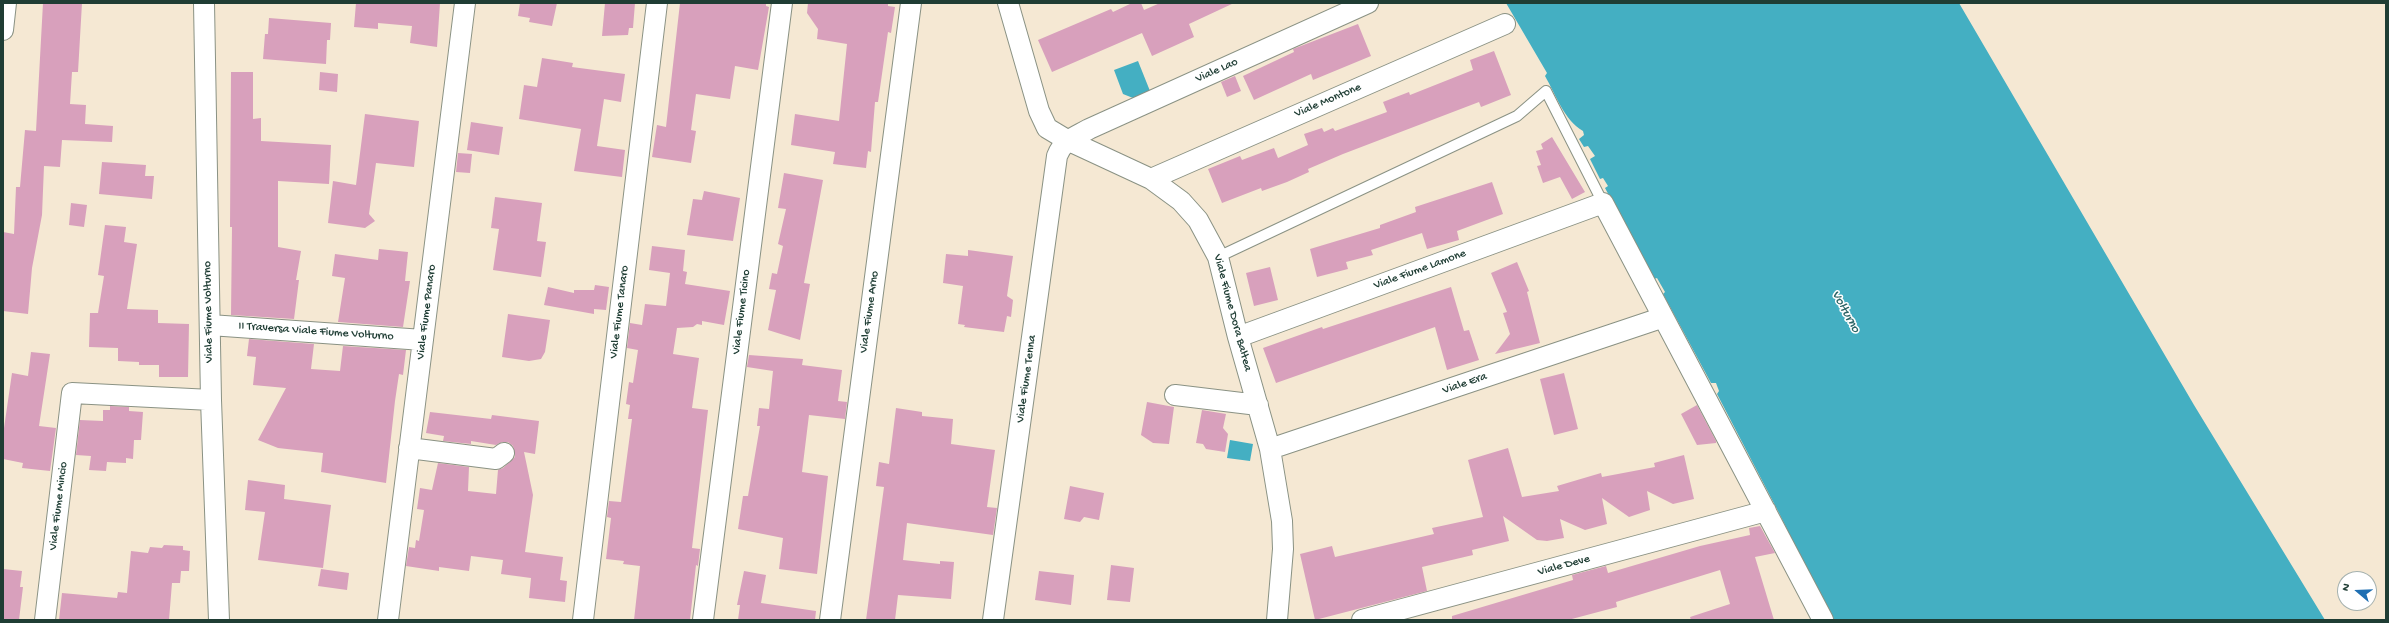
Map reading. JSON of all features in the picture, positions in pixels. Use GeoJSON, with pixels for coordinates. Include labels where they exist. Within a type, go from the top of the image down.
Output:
{"type":"FeatureCollection","features":[{"type":"Feature","properties":{"kind":"street"},"geometry":{"type":"LineString","coordinates":[[3,30],[6,3]]}},
{"type":"Feature","properties":{"kind":"street","name":"Viale Fiume Volturno"},"geometry":{"type":"LineString","coordinates":[[204,3],[211,400],[219,620]]}},
{"type":"Feature","properties":{"kind":"street","name":"Viale Fiume Panaro"},"geometry":{"type":"LineString","coordinates":[[388,620],[466,3]]}},
{"type":"Feature","properties":{"kind":"street","name":"Viale Fiume Tanaro"},"geometry":{"type":"LineString","coordinates":[[583,620],[657,3]]}},
{"type":"Feature","properties":{"kind":"street","name":"Viale Fiume Ticino"},"geometry":{"type":"LineString","coordinates":[[703,620],[782,3]]}},
{"type":"Feature","properties":{"kind":"street","name":"Viale Fiume Arno"},"geometry":{"type":"LineString","coordinates":[[830,620],[911,3]]}},
{"type":"Feature","properties":{"kind":"street","name":"Viale Fiume Dora Baltea"},"geometry":{"type":"LineString","coordinates":[[1008,3],[1043,122],[1051,132],[1151,179],[1181,201],[1198,220],[1218,257],[1238,337],[1270,450],[1282,521],[1283,549],[1277,620]]}},
{"type":"Feature","properties":{"kind":"street","name":"Viale Lao"},"geometry":{"type":"LineString","coordinates":[[1067,140],[1368,3]]}},
{"type":"Feature","properties":{"kind":"street","name":"Viale Montone"},"geometry":{"type":"LineString","coordinates":[[1151,179],[1505,24]]}},
{"type":"Feature","properties":{"kind":"street","name":"Viale Fiume Tenna"},"geometry":{"type":"LineString","coordinates":[[993,620],[1057,156],[1061,146],[1067,140]]}},
{"type":"Feature","properties":{"kind":"street"},"geometry":{"type":"LineString","coordinates":[[1603,203],[1661,318],[1766,511],[1823,620]]}},
{"type":"Feature","properties":{"kind":"street","name":"Viale Fiume Lamone"},"geometry":{"type":"LineString","coordinates":[[1238,337],[1603,203]]}},
{"type":"Feature","properties":{"kind":"street","name":"Viale Era"},"geometry":{"type":"LineString","coordinates":[[1270,450],[1661,318]]}},
{"type":"Feature","properties":{"kind":"street","name":"II Traversa Viale Fiume Volturno"},"geometry":{"type":"LineString","coordinates":[[210,325],[423,340]]}},
{"type":"Feature","properties":{"kind":"street","name":"Viale Fiume Mincio"},"geometry":{"type":"LineString","coordinates":[[45,620],[72,393],[211,400]]}},
{"type":"Feature","properties":{"kind":"street"},"geometry":{"type":"LineString","coordinates":[[1176,395],[1258,405]]}},
{"type":"Feature","properties":{"kind":"street"},"geometry":{"type":"LineString","coordinates":[[410,448],[496,459],[504,453]]}},
{"type":"Feature","properties":{"kind":"street","name":"Viale Deve"},"geometry":{"type":"LineString","coordinates":[[1362,620],[1766,511]]}},
{"type":"Feature","properties":{"kind":"lane"},"geometry":{"type":"LineString","coordinates":[[1218,257],[1517,116],[1546,90],[1603,203]]}},
{"type":"Feature","properties":{"kind":"water","name":"Volturno"},"geometry":{"type":"Polygon","coordinates":[[[1506,3],[1959,3],[2194,405],[2325,620],[1831,620],[1779,513],[1717,394],[1719,391],[1716,383],[1711,383],[1663,294],[1665,292],[1657,278],[1654,279],[1605,188],[1608,186],[1603,178],[1600,179],[1590,159],[1595,156],[1588,146],[1584,147],[1579,139],[1584,135],[1583,131],[1576,126],[1561,106],[1545,76],[1547,73],[1506,3]]]}},
{"type":"Feature","properties":{"kind":"water"},"geometry":{"type":"Polygon","coordinates":[[[1138,61],[1150,91],[1133,98],[1123,94],[1114,70],[1138,61]]]}},
{"type":"Feature","properties":{"kind":"water"},"geometry":{"type":"Polygon","coordinates":[[[1230,440],[1253,444],[1250,461],[1227,458],[1230,440]]]}},
{"type":"Feature","properties":{"kind":"building"},"geometry":{"type":"Polygon","coordinates":[[[43,3],[82,3],[78,72],[72,72],[70,104],[86,105],[85,124],[113,126],[112,142],[62,140],[60,167],[44,166],[42,215],[32,268],[28,314],[3,311],[3,232],[14,234],[16,187],[20,187],[25,130],[36,131],[43,3]]]}},
{"type":"Feature","properties":{"kind":"building"},"geometry":{"type":"Polygon","coordinates":[[[356,3],[440,3],[437,47],[410,43],[412,26],[378,23],[378,29],[354,27],[356,3]]]}},
{"type":"Feature","properties":{"kind":"building"},"geometry":{"type":"Polygon","coordinates":[[[520,3],[557,3],[552,26],[529,22],[530,18],[518,16],[520,3]]]}},
{"type":"Feature","properties":{"kind":"building"},"geometry":{"type":"Polygon","coordinates":[[[605,3],[635,3],[633,28],[629,28],[628,35],[602,36],[605,3]]]}},
{"type":"Feature","properties":{"kind":"building"},"geometry":{"type":"Polygon","coordinates":[[[680,3],[766,3],[766,6],[769,7],[758,70],[735,66],[730,99],[696,94],[691,130],[696,131],[691,163],[652,157],[657,125],[666,127],[680,3]]]}},
{"type":"Feature","properties":{"kind":"building"},"geometry":{"type":"Polygon","coordinates":[[[808,3],[888,3],[888,6],[895,7],[891,33],[888,32],[878,102],[875,102],[871,152],[868,151],[866,168],[833,164],[835,152],[791,145],[795,114],[839,121],[847,44],[817,39],[818,29],[807,13],[808,3]]]}},
{"type":"Feature","properties":{"kind":"building"},"geometry":{"type":"Polygon","coordinates":[[[1132,3],[1141,3],[1144,10],[1160,3],[1234,3],[1189,24],[1194,37],[1152,56],[1142,33],[1052,72],[1038,40],[1111,9],[1113,12],[1132,3]]]}},
{"type":"Feature","properties":{"kind":"building"},"geometry":{"type":"Polygon","coordinates":[[[269,18],[331,23],[330,40],[327,40],[326,64],[263,59],[265,34],[268,34],[269,18]]]}},
{"type":"Feature","properties":{"kind":"building"},"geometry":{"type":"Polygon","coordinates":[[[1358,24],[1371,56],[1313,80],[1311,74],[1254,100],[1243,76],[1294,52],[1293,49],[1358,24]]]}},
{"type":"Feature","properties":{"kind":"building"},"geometry":{"type":"Polygon","coordinates":[[[1494,51],[1511,95],[1481,107],[1479,102],[1343,154],[1308,169],[1309,172],[1287,182],[1262,191],[1261,188],[1222,203],[1208,169],[1240,156],[1242,160],[1274,148],[1278,158],[1308,145],[1304,134],[1322,128],[1324,132],[1333,128],[1335,131],[1387,112],[1383,102],[1409,92],[1410,95],[1473,70],[1470,60],[1494,51]]]}},
{"type":"Feature","properties":{"kind":"building"},"geometry":{"type":"Polygon","coordinates":[[[542,58],[573,63],[572,67],[625,74],[621,102],[604,99],[597,146],[625,150],[622,177],[574,171],[581,129],[519,119],[524,85],[537,87],[542,58]]]}},
{"type":"Feature","properties":{"kind":"building"},"geometry":{"type":"Polygon","coordinates":[[[231,72],[253,72],[253,119],[261,118],[261,141],[331,145],[329,184],[278,181],[278,247],[301,251],[296,280],[299,280],[294,319],[231,315],[231,72]]]}},
{"type":"Feature","properties":{"kind":"building"},"geometry":{"type":"Polygon","coordinates":[[[320,72],[338,74],[337,92],[319,90],[320,72]]]}},
{"type":"Feature","properties":{"kind":"building"},"geometry":{"type":"Polygon","coordinates":[[[1235,76],[1241,91],[1227,97],[1221,82],[1235,76]]]}},
{"type":"Feature","properties":{"kind":"building"},"geometry":{"type":"Polygon","coordinates":[[[365,114],[419,121],[414,167],[376,163],[369,214],[375,221],[365,228],[328,223],[333,181],[356,185],[365,114]]]}},
{"type":"Feature","properties":{"kind":"building"},"geometry":{"type":"Polygon","coordinates":[[[471,122],[503,127],[499,155],[467,150],[471,122]]]}},
{"type":"Feature","properties":{"kind":"building"},"geometry":{"type":"Polygon","coordinates":[[[1552,137],[1585,192],[1572,199],[1560,177],[1543,183],[1537,166],[1541,165],[1536,151],[1543,149],[1541,144],[1552,137]]]}},
{"type":"Feature","properties":{"kind":"building"},"geometry":{"type":"Polygon","coordinates":[[[458,153],[472,154],[470,173],[456,172],[458,153]]]}},
{"type":"Feature","properties":{"kind":"building"},"geometry":{"type":"Polygon","coordinates":[[[102,162],[146,165],[145,176],[154,176],[152,199],[99,194],[102,162]]]}},
{"type":"Feature","properties":{"kind":"building"},"geometry":{"type":"Polygon","coordinates":[[[784,173],[823,180],[804,283],[810,284],[800,340],[768,330],[776,290],[769,289],[772,273],[777,274],[783,246],[778,244],[786,209],[778,208],[784,173]]]}},
{"type":"Feature","properties":{"kind":"building"},"geometry":{"type":"Polygon","coordinates":[[[1492,182],[1503,214],[1457,231],[1459,240],[1427,249],[1422,233],[1371,250],[1373,255],[1346,262],[1348,269],[1317,277],[1310,249],[1380,228],[1380,225],[1416,212],[1415,207],[1492,182]]]}},
{"type":"Feature","properties":{"kind":"building"},"geometry":{"type":"Polygon","coordinates":[[[704,191],[740,198],[733,241],[687,235],[693,199],[702,200],[704,191]]]}},
{"type":"Feature","properties":{"kind":"building"},"geometry":{"type":"Polygon","coordinates":[[[495,197],[542,203],[537,241],[546,242],[541,277],[493,270],[499,229],[491,228],[495,197]]]}},
{"type":"Feature","properties":{"kind":"building"},"geometry":{"type":"Polygon","coordinates":[[[71,203],[87,205],[84,227],[69,225],[71,203]]]}},
{"type":"Feature","properties":{"kind":"building"},"geometry":{"type":"Polygon","coordinates":[[[105,225],[126,227],[124,242],[137,244],[127,309],[158,310],[158,323],[189,324],[188,377],[159,377],[159,365],[139,365],[139,362],[118,361],[118,348],[89,347],[90,313],[98,313],[104,276],[98,275],[105,225]]]}},
{"type":"Feature","properties":{"kind":"building"},"geometry":{"type":"Polygon","coordinates":[[[652,246],[685,250],[683,271],[687,272],[685,284],[730,291],[724,325],[702,321],[702,325],[697,324],[693,327],[677,328],[673,354],[699,358],[692,408],[708,410],[692,548],[700,549],[698,566],[696,565],[690,620],[634,620],[640,566],[623,564],[624,561],[606,559],[611,518],[607,517],[609,501],[621,502],[632,419],[628,419],[630,405],[626,404],[629,382],[633,383],[638,350],[627,348],[630,323],[642,325],[645,304],[666,306],[670,273],[649,270],[652,246]]]}},
{"type":"Feature","properties":{"kind":"building"},"geometry":{"type":"Polygon","coordinates":[[[379,249],[408,252],[405,281],[410,281],[403,327],[338,322],[345,278],[332,276],[335,254],[378,260],[379,249]]]}},
{"type":"Feature","properties":{"kind":"building"},"geometry":{"type":"Polygon","coordinates":[[[968,250],[1013,256],[1007,296],[1013,300],[1011,317],[1007,316],[1004,332],[964,327],[965,325],[958,324],[963,286],[943,283],[946,254],[968,256],[968,250]]]}},
{"type":"Feature","properties":{"kind":"building"},"geometry":{"type":"Polygon","coordinates":[[[1517,262],[1529,291],[1527,292],[1540,343],[1495,354],[1510,334],[1503,313],[1507,312],[1491,273],[1517,262]]]}},
{"type":"Feature","properties":{"kind":"building"},"geometry":{"type":"Polygon","coordinates":[[[1270,267],[1278,300],[1254,306],[1246,273],[1270,267]]]}},
{"type":"Feature","properties":{"kind":"building"},"geometry":{"type":"Polygon","coordinates":[[[595,285],[609,287],[606,310],[594,309],[594,314],[544,305],[548,287],[574,293],[574,290],[594,290],[595,285]]]}},
{"type":"Feature","properties":{"kind":"building"},"geometry":{"type":"Polygon","coordinates":[[[1451,287],[1464,331],[1469,330],[1479,360],[1447,370],[1435,327],[1276,383],[1263,348],[1322,327],[1323,329],[1451,287]]]}},
{"type":"Feature","properties":{"kind":"building"},"geometry":{"type":"Polygon","coordinates":[[[508,314],[550,320],[545,352],[541,359],[529,361],[502,357],[508,314]]]}},
{"type":"Feature","properties":{"kind":"building"},"geometry":{"type":"Polygon","coordinates":[[[249,339],[314,344],[311,369],[340,371],[343,346],[406,350],[403,375],[399,374],[386,483],[321,472],[323,453],[278,448],[258,440],[286,388],[253,385],[256,357],[247,356],[249,339]]]}},
{"type":"Feature","properties":{"kind":"building"},"geometry":{"type":"Polygon","coordinates":[[[31,352],[50,354],[39,426],[56,428],[50,471],[22,468],[23,463],[3,459],[3,435],[12,373],[28,376],[31,352]]]}},
{"type":"Feature","properties":{"kind":"building"},"geometry":{"type":"Polygon","coordinates":[[[749,355],[803,359],[802,365],[842,370],[838,401],[847,402],[845,419],[809,415],[802,472],[828,476],[817,574],[779,569],[783,538],[738,529],[743,496],[748,496],[760,426],[757,426],[759,408],[769,409],[773,371],[747,367],[749,355]]]}},
{"type":"Feature","properties":{"kind":"building"},"geometry":{"type":"Polygon","coordinates":[[[1564,373],[1578,429],[1554,435],[1540,379],[1564,373]]]}},
{"type":"Feature","properties":{"kind":"building"},"geometry":{"type":"Polygon","coordinates":[[[1147,402],[1174,407],[1169,444],[1153,443],[1141,435],[1147,402]]]}},
{"type":"Feature","properties":{"kind":"building"},"geometry":{"type":"Polygon","coordinates":[[[1697,405],[1716,443],[1697,445],[1681,414],[1697,405]]]}},
{"type":"Feature","properties":{"kind":"building"},"geometry":{"type":"Polygon","coordinates":[[[110,406],[129,407],[129,411],[143,412],[141,440],[134,440],[133,459],[126,458],[126,463],[107,462],[106,471],[89,470],[91,456],[76,455],[80,420],[103,421],[103,410],[110,410],[110,406]]]}},
{"type":"Feature","properties":{"kind":"building"},"geometry":{"type":"Polygon","coordinates":[[[896,408],[922,412],[922,416],[953,419],[951,444],[995,450],[987,507],[997,508],[993,535],[907,523],[903,560],[940,564],[940,561],[954,562],[951,599],[898,595],[895,620],[866,620],[884,487],[876,486],[879,462],[889,464],[896,408]]]}},
{"type":"Feature","properties":{"kind":"building"},"geometry":{"type":"Polygon","coordinates":[[[1202,410],[1226,414],[1223,428],[1228,434],[1225,452],[1206,449],[1203,444],[1196,443],[1202,410]]]}},
{"type":"Feature","properties":{"kind":"building"},"geometry":{"type":"Polygon","coordinates":[[[430,412],[491,419],[492,415],[539,421],[535,454],[524,452],[533,495],[525,552],[563,557],[560,580],[567,581],[565,602],[529,598],[531,578],[501,574],[503,560],[471,556],[469,571],[439,567],[439,571],[406,566],[409,547],[415,548],[416,540],[419,541],[424,510],[417,509],[420,488],[432,490],[438,463],[469,467],[468,491],[496,494],[498,470],[503,468],[515,457],[513,446],[508,442],[502,442],[496,445],[471,441],[471,444],[443,441],[444,436],[426,433],[430,412]]]}},
{"type":"Feature","properties":{"kind":"building"},"geometry":{"type":"Polygon","coordinates":[[[1508,448],[1522,497],[1559,491],[1557,486],[1601,473],[1602,477],[1655,467],[1654,463],[1684,455],[1694,499],[1673,504],[1647,491],[1650,510],[1629,517],[1602,498],[1607,524],[1585,530],[1560,519],[1564,538],[1547,541],[1537,540],[1503,516],[1509,541],[1472,550],[1473,555],[1422,567],[1427,591],[1315,620],[1300,554],[1332,546],[1335,557],[1434,534],[1432,528],[1483,517],[1468,460],[1508,448]]]}},
{"type":"Feature","properties":{"kind":"building"},"geometry":{"type":"Polygon","coordinates":[[[248,480],[285,485],[284,499],[331,505],[323,568],[258,560],[265,512],[245,510],[248,480]]]}},
{"type":"Feature","properties":{"kind":"building"},"geometry":{"type":"Polygon","coordinates":[[[1070,486],[1104,493],[1099,520],[1084,517],[1080,522],[1064,519],[1070,486]]]}},
{"type":"Feature","properties":{"kind":"building"},"geometry":{"type":"Polygon","coordinates":[[[1760,526],[1775,553],[1755,557],[1774,620],[1691,620],[1690,617],[1730,604],[1720,570],[1616,602],[1617,607],[1568,620],[1452,620],[1452,616],[1573,580],[1572,575],[1606,566],[1608,573],[1700,546],[1750,535],[1749,528],[1760,526]]]}},
{"type":"Feature","properties":{"kind":"building"},"geometry":{"type":"Polygon","coordinates":[[[164,545],[183,546],[183,550],[190,551],[189,571],[181,571],[180,583],[172,583],[169,620],[59,620],[62,593],[117,598],[118,592],[127,593],[131,551],[148,553],[150,547],[162,548],[164,545]]]}},
{"type":"Feature","properties":{"kind":"building"},"geometry":{"type":"Polygon","coordinates":[[[1111,565],[1134,568],[1130,602],[1107,600],[1111,565]]]}},
{"type":"Feature","properties":{"kind":"building"},"geometry":{"type":"Polygon","coordinates":[[[3,569],[22,571],[20,587],[23,587],[19,620],[3,620],[3,569]]]}},
{"type":"Feature","properties":{"kind":"building"},"geometry":{"type":"Polygon","coordinates":[[[321,569],[349,573],[347,590],[318,586],[321,569]]]}},
{"type":"Feature","properties":{"kind":"building"},"geometry":{"type":"Polygon","coordinates":[[[744,571],[766,575],[761,603],[816,611],[815,620],[738,620],[740,605],[737,605],[744,571]]]}},
{"type":"Feature","properties":{"kind":"building"},"geometry":{"type":"Polygon","coordinates":[[[1039,571],[1074,575],[1071,605],[1035,600],[1039,571]]]}}]}
